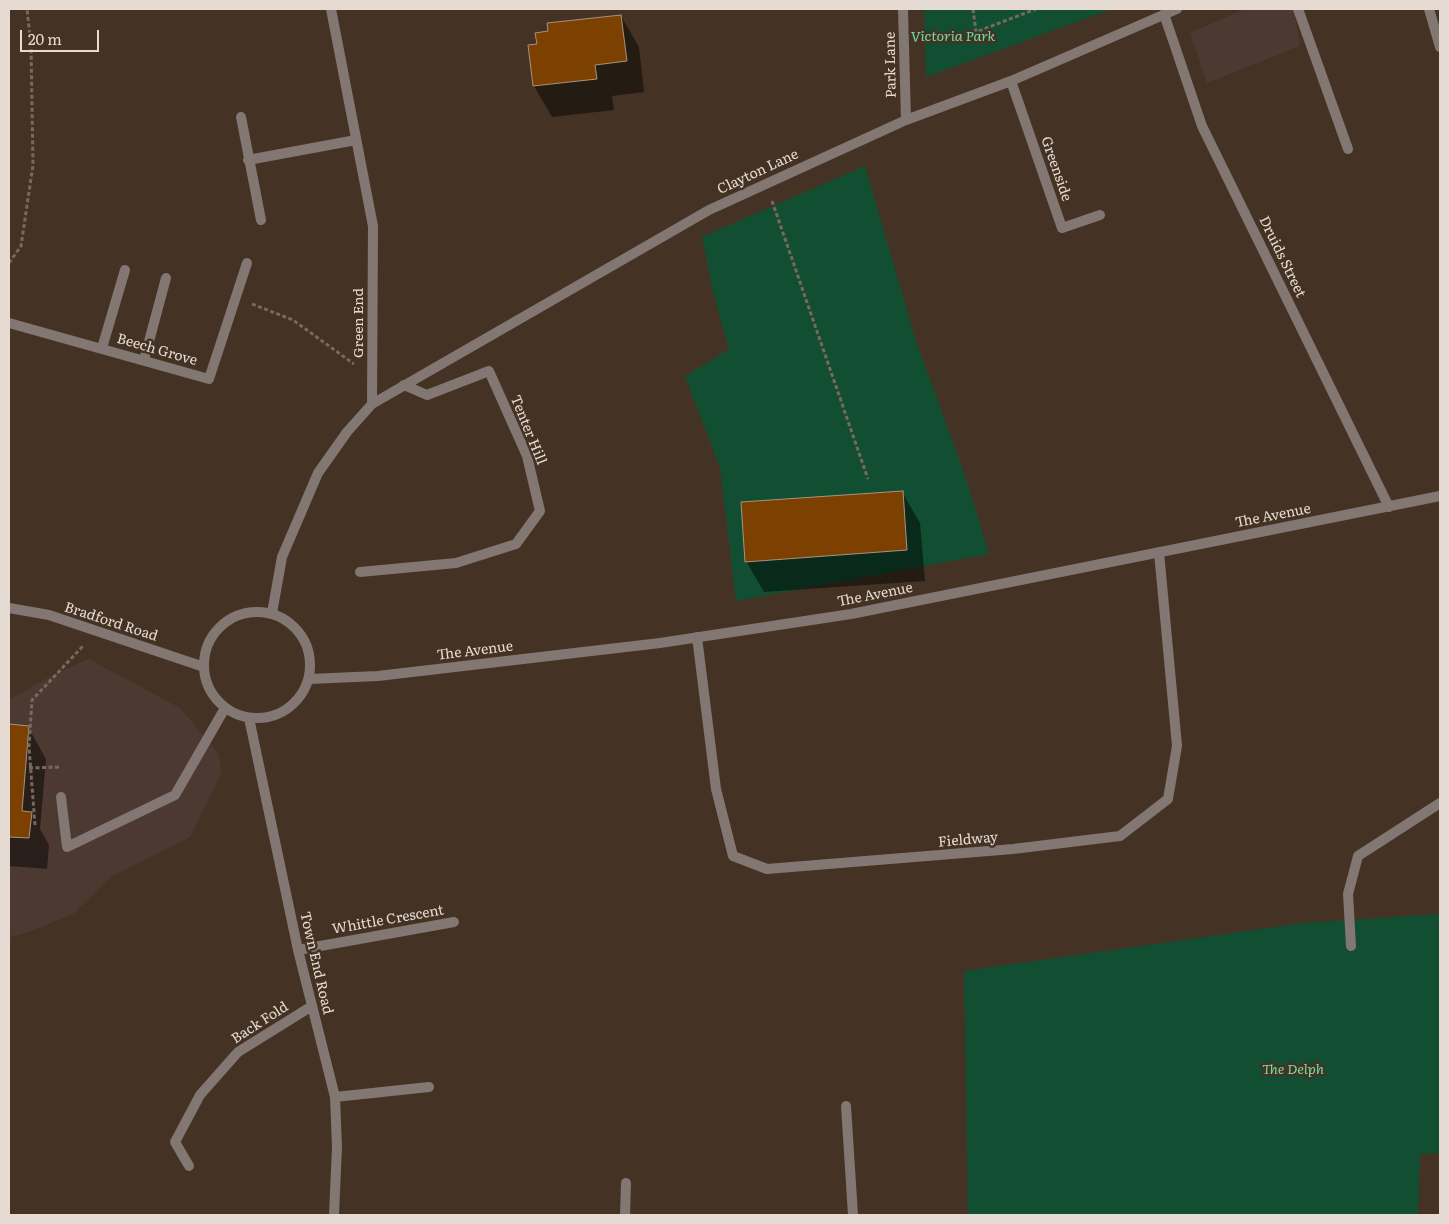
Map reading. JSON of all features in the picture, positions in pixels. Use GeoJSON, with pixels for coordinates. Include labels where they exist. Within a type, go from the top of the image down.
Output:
{"type":"FeatureCollection","features":[{"type":"Feature","properties":{"kind":"street","name":"Green End"},"geometry":{"type":"LineString","coordinates":[[331,9],[373,226],[372,404]]}},
{"type":"Feature","properties":{"kind":"street","name":"Park Lane"},"geometry":{"type":"LineString","coordinates":[[903,9],[906,120]]}},
{"type":"Feature","properties":{"kind":"street","name":"Clayton Lane"},"geometry":{"type":"LineString","coordinates":[[372,404],[709,210],[765,182],[906,120],[1011,81],[1177,9]]}},
{"type":"Feature","properties":{"kind":"street"},"geometry":{"type":"LineString","coordinates":[[1298,9],[1348,149]]}},
{"type":"Feature","properties":{"kind":"street"},"geometry":{"type":"LineString","coordinates":[[1429,9],[1440,47]]}},
{"type":"Feature","properties":{"kind":"street","name":"Druids Street"},"geometry":{"type":"LineString","coordinates":[[1164,14],[1202,126],[1390,507]]}},
{"type":"Feature","properties":{"kind":"street","name":"Greenside"},"geometry":{"type":"LineString","coordinates":[[1011,81],[1062,228],[1100,215]]}},
{"type":"Feature","properties":{"kind":"street"},"geometry":{"type":"LineString","coordinates":[[241,117],[261,220]]}},
{"type":"Feature","properties":{"kind":"street"},"geometry":{"type":"LineString","coordinates":[[248,160],[356,140]]}},
{"type":"Feature","properties":{"kind":"street","name":"Beech Grove"},"geometry":{"type":"LineString","coordinates":[[9,323],[209,379],[248,263]]}},
{"type":"Feature","properties":{"kind":"street"},"geometry":{"type":"LineString","coordinates":[[102,348],[125,270]]}},
{"type":"Feature","properties":{"kind":"street"},"geometry":{"type":"LineString","coordinates":[[144,360],[166,278]]}},
{"type":"Feature","properties":{"kind":"street","name":"Tenter Hill"},"geometry":{"type":"LineString","coordinates":[[360,572],[456,563],[516,544],[540,510],[527,456],[489,371],[427,395],[404,386]]}},
{"type":"Feature","properties":{"kind":"street"},"geometry":{"type":"LineString","coordinates":[[272,613],[282,557],[318,473],[347,432],[372,404]]}},
{"type":"Feature","properties":{"kind":"street","name":"The Avenue"},"geometry":{"type":"LineString","coordinates":[[310,679],[378,676],[697,638],[851,614],[1440,496]]}},
{"type":"Feature","properties":{"kind":"street","name":"Fieldway"},"geometry":{"type":"LineString","coordinates":[[697,638],[716,789],[733,856],[767,869],[1013,849],[1120,836],[1168,799],[1177,746],[1159,552]]}},
{"type":"Feature","properties":{"kind":"street","name":"Bradford Road"},"geometry":{"type":"LineString","coordinates":[[9,608],[49,616],[204,667]]}},
{"type":"Feature","properties":{"kind":"street"},"geometry":{"type":"LineString","coordinates":[[256,611],[272,613],[287,620],[299,631],[309,654],[310,679],[303,693],[293,705],[280,714],[265,718],[249,718],[225,708],[210,690],[204,667],[206,650],[213,635],[224,623],[239,614],[256,611]]}},
{"type":"Feature","properties":{"kind":"street"},"geometry":{"type":"LineString","coordinates":[[61,797],[67,847],[175,795],[225,708]]}},
{"type":"Feature","properties":{"kind":"street","name":"Town End Road"},"geometry":{"type":"LineString","coordinates":[[249,718],[298,950],[335,1097],[337,1147],[334,1215]]}},
{"type":"Feature","properties":{"kind":"street"},"geometry":{"type":"LineString","coordinates":[[1351,946],[1348,894],[1358,856],[1440,803]]}},
{"type":"Feature","properties":{"kind":"street","name":"Whittle Crescent"},"geometry":{"type":"LineString","coordinates":[[298,950],[454,922]]}},
{"type":"Feature","properties":{"kind":"street","name":"Back Fold"},"geometry":{"type":"LineString","coordinates":[[189,1166],[175,1142],[200,1095],[238,1052],[312,1006]]}},
{"type":"Feature","properties":{"kind":"street"},"geometry":{"type":"LineString","coordinates":[[335,1097],[429,1087]]}},
{"type":"Feature","properties":{"kind":"street"},"geometry":{"type":"LineString","coordinates":[[846,1106],[853,1215]]}},
{"type":"Feature","properties":{"kind":"street"},"geometry":{"type":"LineString","coordinates":[[624,1215],[626,1183]]}},
{"type":"Feature","properties":{"kind":"path"},"geometry":{"type":"LineString","coordinates":[[9,263],[21,246],[33,164],[31,45],[27,9]]}},
{"type":"Feature","properties":{"kind":"path"},"geometry":{"type":"LineString","coordinates":[[973,9],[976,32],[1036,9]]}},
{"type":"Feature","properties":{"kind":"path"},"geometry":{"type":"LineString","coordinates":[[765,182],[868,479]]}},
{"type":"Feature","properties":{"kind":"path"},"geometry":{"type":"LineString","coordinates":[[236,297],[292,320],[372,378]]}},
{"type":"Feature","properties":{"kind":"path"},"geometry":{"type":"LineString","coordinates":[[35,825],[29,768],[32,700],[97,631]]}},
{"type":"Feature","properties":{"kind":"path"},"geometry":{"type":"LineString","coordinates":[[29,768],[60,768]]}},
{"type":"Feature","properties":{"kind":"shaded area"},"geometry":{"type":"Polygon","coordinates":[[[1245,9],[1294,9],[1300,46],[1207,83],[1190,33],[1245,9]]]}},
{"type":"Feature","properties":{"kind":"shaded area"},"geometry":{"type":"Polygon","coordinates":[[[89,659],[180,708],[218,753],[222,772],[190,837],[112,876],[73,914],[29,932],[9,937],[9,700],[55,674],[89,659]]]}},
{"type":"Feature","properties":{"kind":"green space","name":"Victoria Park"},"geometry":{"type":"Polygon","coordinates":[[[924,9],[1112,9],[926,77],[924,9]]]}},
{"type":"Feature","properties":{"kind":"green space"},"geometry":{"type":"Polygon","coordinates":[[[865,166],[915,338],[966,478],[989,554],[736,601],[720,468],[685,376],[729,349],[713,292],[702,237],[865,166]]]}},
{"type":"Feature","properties":{"kind":"green space","name":"The Delph"},"geometry":{"type":"Polygon","coordinates":[[[1440,914],[1440,1153],[1420,1154],[1418,1215],[968,1215],[964,971],[1303,923],[1440,914]]]}},
{"type":"Feature","properties":{"kind":"building"},"geometry":{"type":"Polygon","coordinates":[[[621,15],[627,61],[595,65],[597,79],[533,86],[528,45],[537,44],[535,33],[548,31],[547,23],[621,15]]]}},
{"type":"Feature","properties":{"kind":"building"},"geometry":{"type":"Polygon","coordinates":[[[903,491],[907,550],[745,562],[741,502],[903,491]]]}},
{"type":"Feature","properties":{"kind":"building"},"geometry":{"type":"Polygon","coordinates":[[[9,724],[29,726],[22,811],[32,812],[29,838],[9,837],[9,724]]]}}]}
